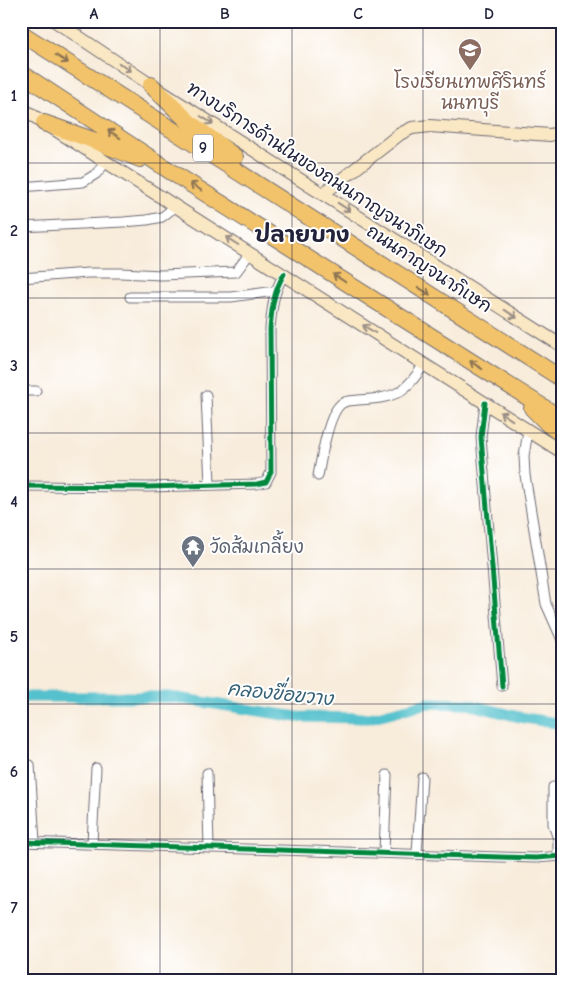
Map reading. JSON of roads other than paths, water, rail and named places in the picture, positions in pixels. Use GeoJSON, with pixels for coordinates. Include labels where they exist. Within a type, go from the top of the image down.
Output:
{"type":"FeatureCollection","features":[{"type":"Feature","properties":{"kind":"highway","name":"ถนนกาญจนาภิเษก"},"geometry":{"type":"LineString","coordinates":[[21,33],[282,198],[562,379]]}},
{"type":"Feature","properties":{"kind":"highway","name":"9"},"geometry":{"type":"LineString","coordinates":[[21,73],[170,171],[562,419]]}},
{"type":"Feature","properties":{"kind":"highway"},"geometry":{"type":"LineString","coordinates":[[151,85],[190,123],[255,172],[282,198]]}},
{"type":"Feature","properties":{"kind":"highway"},"geometry":{"type":"LineString","coordinates":[[41,121],[170,171]]}},
{"type":"Feature","properties":{"kind":"highway"},"geometry":{"type":"LineString","coordinates":[[512,346],[562,368]]}},
{"type":"Feature","properties":{"kind":"highway"},"geometry":{"type":"LineString","coordinates":[[514,389],[543,419],[562,435]]}},
{"type":"Feature","properties":{"kind":"main road","name":"ทางบริการด้านในของถนนกาญจนาภิเษก"},"geometry":{"type":"LineString","coordinates":[[55,21],[151,85],[562,346]]}},
{"type":"Feature","properties":{"kind":"main road"},"geometry":{"type":"LineString","coordinates":[[21,108],[562,452]]}},
{"type":"Feature","properties":{"kind":"main road"},"geometry":{"type":"LineString","coordinates":[[21,114],[41,121]]}},
{"type":"Feature","properties":{"kind":"main road"},"geometry":{"type":"LineString","coordinates":[[323,194],[400,134],[412,128],[447,127],[550,135],[562,132]]}},
{"type":"Feature","properties":{"kind":"street"},"geometry":{"type":"LineString","coordinates":[[21,188],[83,182],[96,174],[106,162]]}},
{"type":"Feature","properties":{"kind":"street"},"geometry":{"type":"LineString","coordinates":[[21,227],[147,220],[162,217],[176,206]]}},
{"type":"Feature","properties":{"kind":"street"},"geometry":{"type":"LineString","coordinates":[[21,278],[88,273],[162,275],[236,272],[250,253]]}},
{"type":"Feature","properties":{"kind":"street"},"geometry":{"type":"LineString","coordinates":[[21,486],[139,487],[266,482],[271,472],[270,329],[274,292],[284,274]]}},
{"type":"Feature","properties":{"kind":"street"},"geometry":{"type":"LineString","coordinates":[[130,297],[231,297],[274,292]]}},
{"type":"Feature","properties":{"kind":"street"},"geometry":{"type":"LineString","coordinates":[[318,476],[326,436],[336,409],[341,403],[393,395],[411,384],[424,364]]}},
{"type":"Feature","properties":{"kind":"street"},"geometry":{"type":"LineString","coordinates":[[21,391],[36,391]]}},
{"type":"Feature","properties":{"kind":"street"},"geometry":{"type":"LineString","coordinates":[[206,396],[210,484]]}},
{"type":"Feature","properties":{"kind":"street"},"geometry":{"type":"LineString","coordinates":[[485,402],[481,437],[502,686]]}},
{"type":"Feature","properties":{"kind":"street"},"geometry":{"type":"LineString","coordinates":[[528,431],[524,456],[525,475],[546,604],[562,640]]}},
{"type":"Feature","properties":{"kind":"street"},"geometry":{"type":"LineString","coordinates":[[30,764],[35,842]]}},
{"type":"Feature","properties":{"kind":"street"},"geometry":{"type":"LineString","coordinates":[[92,843],[96,768]]}},
{"type":"Feature","properties":{"kind":"street"},"geometry":{"type":"LineString","coordinates":[[207,773],[209,848]]}},
{"type":"Feature","properties":{"kind":"street"},"geometry":{"type":"LineString","coordinates":[[384,853],[387,775]]}},
{"type":"Feature","properties":{"kind":"street"},"geometry":{"type":"LineString","coordinates":[[417,853],[422,777]]}},
{"type":"Feature","properties":{"kind":"street"},"geometry":{"type":"LineString","coordinates":[[21,842],[536,858],[560,856],[558,839],[553,824],[554,787]]}},
{"type":"Feature","properties":{"kind":"waterway","name":"คลองขื่อขวาง"},"geometry":{"type":"LineString","coordinates":[[21,697],[171,697],[297,717],[369,718],[428,703],[468,704],[519,717],[562,724]]}},
{"type":"Feature","properties":{"kind":"place","name":"โรงเรียนเทพศิรินทร์ นนทบุรี"},"geometry":{"type":"Point","coordinates":[470,71]}},
{"type":"Feature","properties":{"kind":"place","name":"วัดส้มเกลี้ยง"},"geometry":{"type":"Point","coordinates":[193,568]}},
{"type":"Feature","properties":{"kind":"district","name":"ปลายบาง"},"geometry":{"type":"Point","coordinates":[302,235]}}]}
